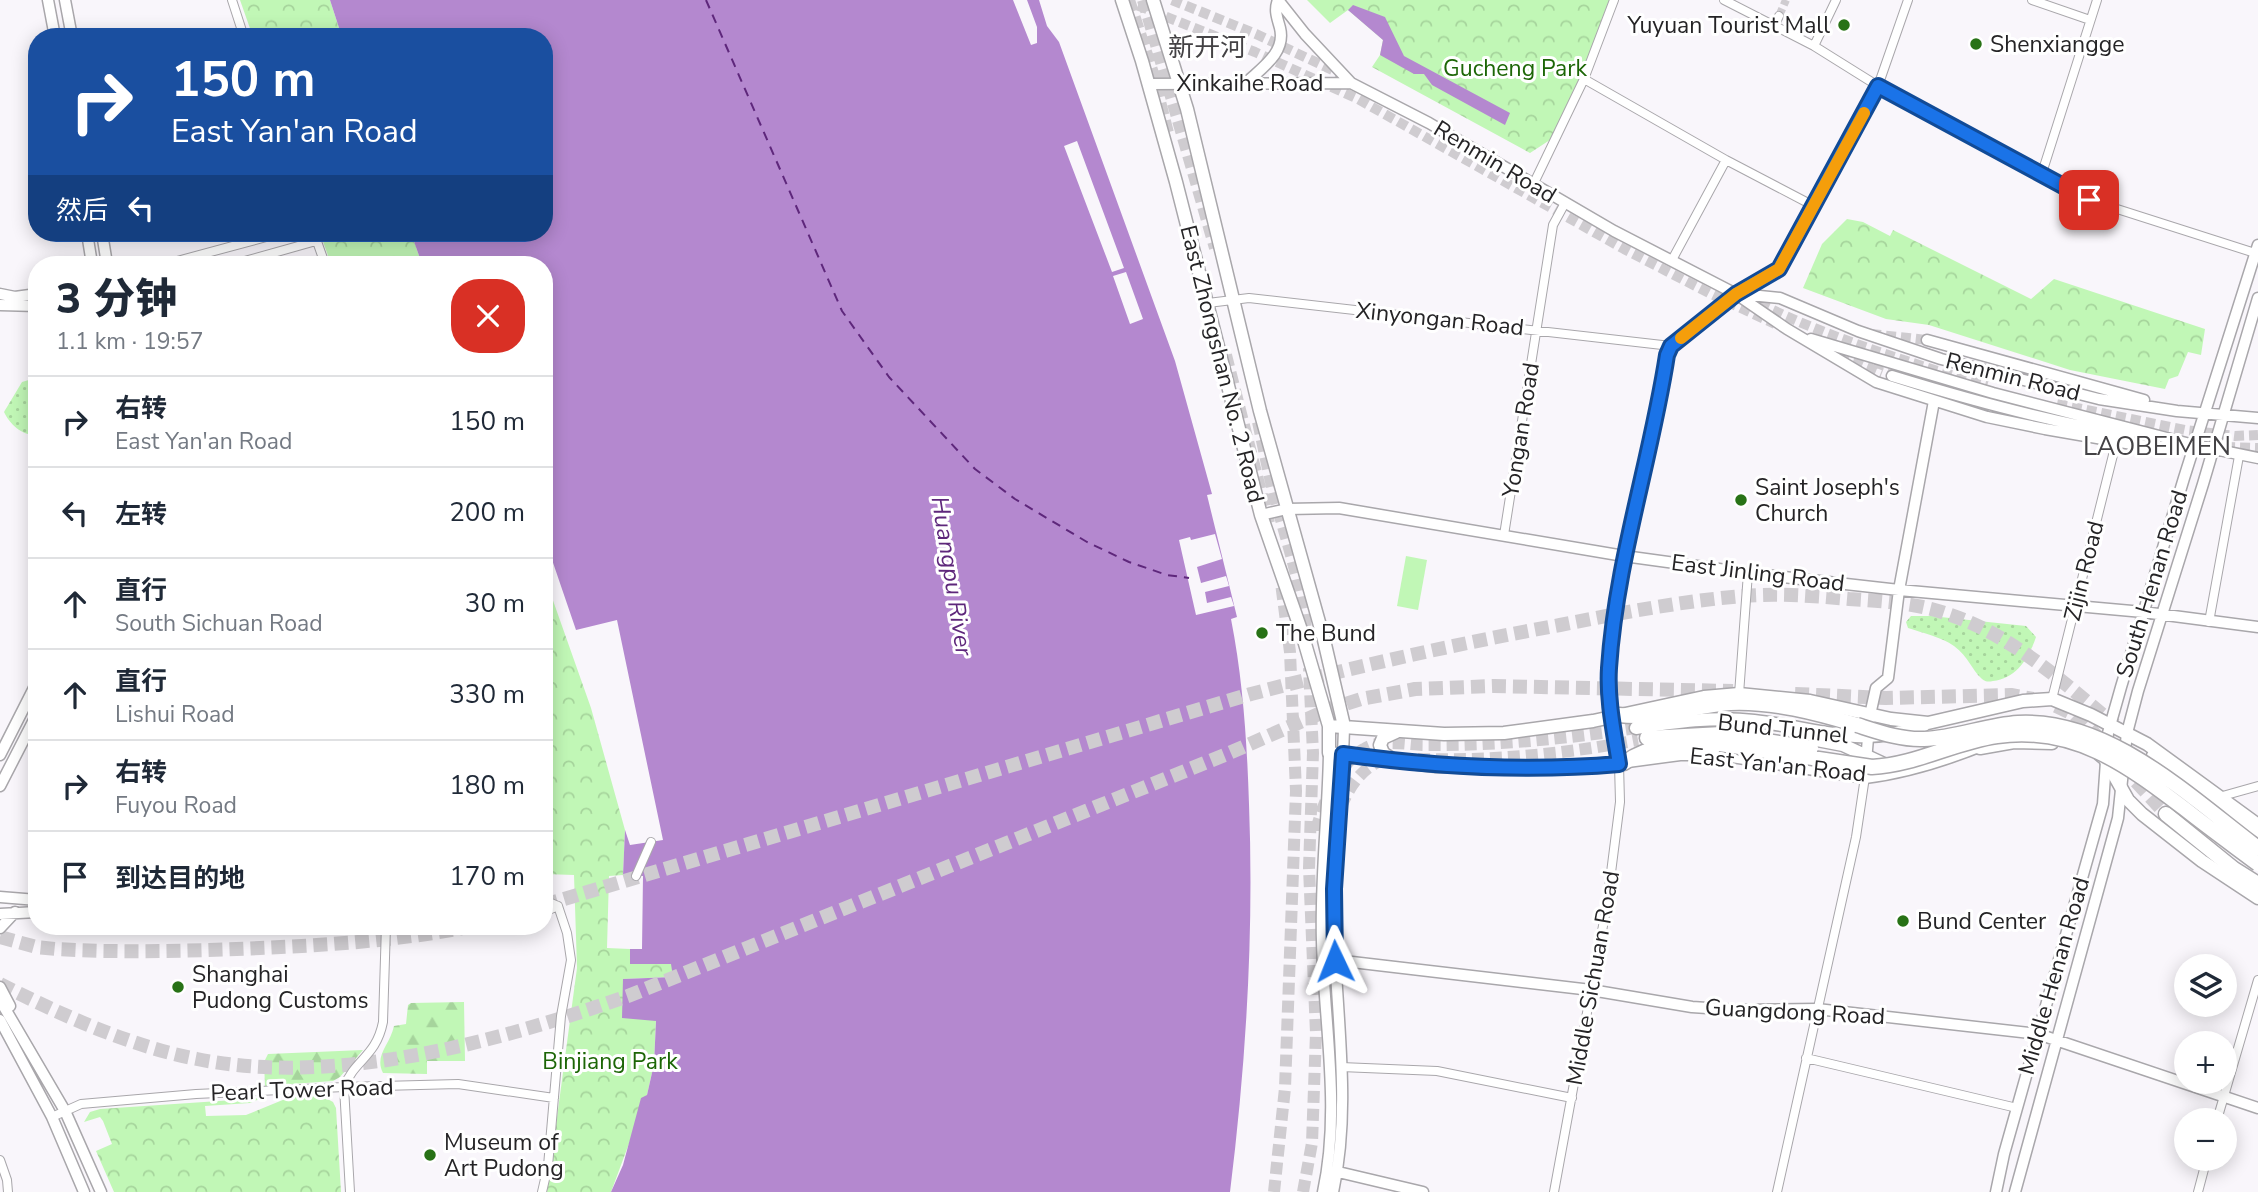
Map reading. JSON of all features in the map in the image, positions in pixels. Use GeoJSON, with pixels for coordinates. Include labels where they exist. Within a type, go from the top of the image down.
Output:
{"type":"FeatureCollection","features":[{"type":"Feature","properties":{"kind":"highway"},"geometry":{"type":"LineString","coordinates":[[1641,733],[1687,716],[1735,703]]}},
{"type":"Feature","properties":{"kind":"highway"},"geometry":{"type":"LineString","coordinates":[[1615,716],[1637,717],[1735,703],[1857,725],[1911,739],[1935,738],[2020,723],[2072,728],[2115,745],[2138,759],[2258,848]]}},
{"type":"Feature","properties":{"kind":"highway"},"geometry":{"type":"LineString","coordinates":[[1641,733],[1721,739],[1864,766],[1905,766],[1974,741],[1993,737],[2025,733],[2064,738],[2100,752],[2139,774],[2258,864]]}},
{"type":"Feature","properties":{"kind":"highway"},"geometry":{"type":"LineString","coordinates":[[1621,763],[1639,752],[1659,747],[1721,739]]}},
{"type":"Feature","properties":{"kind":"highway"},"geometry":{"type":"LineString","coordinates":[[2154,756],[2258,839]]}},
{"type":"Feature","properties":{"kind":"highway"},"geometry":{"type":"LineString","coordinates":[[2166,814],[2214,854],[2258,884]]}},
{"type":"Feature","properties":{"kind":"main road"},"geometry":{"type":"LineString","coordinates":[[48,0],[53,28]]}},
{"type":"Feature","properties":{"kind":"main road"},"geometry":{"type":"LineString","coordinates":[[65,0],[70,28]]}},
{"type":"Feature","properties":{"kind":"main road","name":"East Zhongshan No. 2 Road"},"geometry":{"type":"LineString","coordinates":[[1122,0],[1208,303],[1261,514],[1301,630],[1329,726],[1329,753]]}},
{"type":"Feature","properties":{"kind":"main road","name":"East Zhongshan No. 2 Road"},"geometry":{"type":"LineString","coordinates":[[1153,0],[1180,83],[1260,411],[1331,665],[1344,726]]}},
{"type":"Feature","properties":{"kind":"main road"},"geometry":{"type":"LineString","coordinates":[[1247,82],[1278,51],[1283,38],[1275,9],[1278,0]]}},
{"type":"Feature","properties":{"kind":"main road","name":"Renmin Road"},"geometry":{"type":"LineString","coordinates":[[1278,0],[1351,83],[1429,123],[1565,203],[1736,294],[1787,329],[1876,382],[1987,417],[2116,443],[2155,449],[2194,446]]}},
{"type":"Feature","properties":{"kind":"main road","name":"Xinkaihe Road"},"geometry":{"type":"LineString","coordinates":[[1148,84],[1351,83]]}},
{"type":"Feature","properties":{"kind":"main road","name":"South Henan Road"},"geometry":{"type":"LineString","coordinates":[[2105,759],[2110,729],[2143,612],[2257,249]]}},
{"type":"Feature","properties":{"kind":"main road"},"geometry":{"type":"LineString","coordinates":[[0,294],[15,297],[28,295]]}},
{"type":"Feature","properties":{"kind":"main road","name":"Renmin Road"},"geometry":{"type":"LineString","coordinates":[[1736,294],[1780,298],[1858,331],[1941,359],[2099,399],[2176,411],[2258,418]]}},
{"type":"Feature","properties":{"kind":"main road","name":"South Henan Road"},"geometry":{"type":"LineString","coordinates":[[2125,753],[2127,733],[2258,298]]}},
{"type":"Feature","properties":{"kind":"main road"},"geometry":{"type":"LineString","coordinates":[[0,305],[28,306]]}},
{"type":"Feature","properties":{"kind":"main road","name":"Renmin Road"},"geometry":{"type":"LineString","coordinates":[[1787,329],[1831,346],[1956,382],[2194,446],[2258,458]]}},
{"type":"Feature","properties":{"kind":"main road"},"geometry":{"type":"LineString","coordinates":[[1927,340],[2112,390],[2176,411]]}},
{"type":"Feature","properties":{"kind":"main road"},"geometry":{"type":"LineString","coordinates":[[1892,376],[1945,393],[2081,427],[2194,446]]}},
{"type":"Feature","properties":{"kind":"main road"},"geometry":{"type":"LineString","coordinates":[[1865,777],[1870,715],[1876,688],[1888,678],[1899,590],[1934,401]]}},
{"type":"Feature","properties":{"kind":"main road","name":"East Jinling Road"},"geometry":{"type":"LineString","coordinates":[[1261,514],[1287,509],[1339,508],[1624,556],[1748,573],[2162,614],[2258,627]]}},
{"type":"Feature","properties":{"kind":"main road"},"geometry":{"type":"LineString","coordinates":[[1735,703],[1810,701],[1870,715],[1928,723],[2023,701],[2052,699],[2110,729],[2127,733],[2147,744],[2258,825]]}},
{"type":"Feature","properties":{"kind":"main road"},"geometry":{"type":"LineString","coordinates":[[0,755],[28,700]]}},
{"type":"Feature","properties":{"kind":"main road"},"geometry":{"type":"LineString","coordinates":[[1329,726],[1444,734],[1504,733],[1615,716]]}},
{"type":"Feature","properties":{"kind":"main road","name":"Bund Tunnel"},"geometry":{"type":"LineString","coordinates":[[1641,733],[1728,719],[1867,738],[1896,734],[1928,723]]}},
{"type":"Feature","properties":{"kind":"main road"},"geometry":{"type":"LineString","coordinates":[[1323,1192],[1341,1140],[1334,889],[1344,726]]}},
{"type":"Feature","properties":{"kind":"main road","name":"Bund Tunnel"},"geometry":{"type":"LineString","coordinates":[[1641,733],[1716,727],[1744,728],[1843,746],[1883,764],[1905,766]]}},
{"type":"Feature","properties":{"kind":"main road"},"geometry":{"type":"LineString","coordinates":[[2110,729],[2147,781],[2230,851],[2258,870]]}},
{"type":"Feature","properties":{"kind":"main road"},"geometry":{"type":"LineString","coordinates":[[1398,761],[1386,756],[1380,745],[1386,735],[1399,731]]}},
{"type":"Feature","properties":{"kind":"main road"},"geometry":{"type":"LineString","coordinates":[[0,786],[28,732]]}},
{"type":"Feature","properties":{"kind":"main road","name":"East Yan'an Road"},"geometry":{"type":"LineString","coordinates":[[1329,753],[1476,768],[1583,767],[1680,754],[1719,754],[1865,777],[1889,775],[1905,766],[1972,749],[2014,743],[2048,742],[2073,747],[2105,759]]}},
{"type":"Feature","properties":{"kind":"main road"},"geometry":{"type":"LineString","coordinates":[[1329,753],[1322,887],[1333,1192]]}},
{"type":"Feature","properties":{"kind":"main road","name":"Middle Henan Road"},"geometry":{"type":"LineString","coordinates":[[2015,1192],[2115,831],[2125,753]]}},
{"type":"Feature","properties":{"kind":"main road"},"geometry":{"type":"LineString","coordinates":[[2105,759],[2122,791],[2135,807],[2228,880],[2258,898]]}},
{"type":"Feature","properties":{"kind":"main road","name":"Middle Henan Road"},"geometry":{"type":"LineString","coordinates":[[1996,1192],[2103,804],[2105,759]]}},
{"type":"Feature","properties":{"kind":"main road"},"geometry":{"type":"LineString","coordinates":[[0,890],[28,898]]}},
{"type":"Feature","properties":{"kind":"main road"},"geometry":{"type":"LineString","coordinates":[[0,897],[28,899]]}},
{"type":"Feature","properties":{"kind":"main road"},"geometry":{"type":"LineString","coordinates":[[0,928],[16,912]]}},
{"type":"Feature","properties":{"kind":"main road"},"geometry":{"type":"LineString","coordinates":[[0,914],[28,912]]}},
{"type":"Feature","properties":{"kind":"main road","name":"Guangdong Road"},"geometry":{"type":"LineString","coordinates":[[1323,961],[1591,990],[1713,1009],[1817,1009],[2038,1034],[2258,1108]]}},
{"type":"Feature","properties":{"kind":"main road"},"geometry":{"type":"LineString","coordinates":[[0,987],[14,1012],[12,1021]]}},
{"type":"Feature","properties":{"kind":"main road"},"geometry":{"type":"LineString","coordinates":[[0,1000],[65,1111],[101,1192]]}},
{"type":"Feature","properties":{"kind":"main road"},"geometry":{"type":"LineString","coordinates":[[0,1020],[52,1117],[84,1192]]}},
{"type":"Feature","properties":{"kind":"main road"},"geometry":{"type":"LineString","coordinates":[[1332,1170],[1423,1192]]}},
{"type":"Feature","properties":{"kind":"street"},"geometry":{"type":"LineString","coordinates":[[232,0],[241,28]]}},
{"type":"Feature","properties":{"kind":"street"},"geometry":{"type":"LineString","coordinates":[[1533,185],[1584,79],[1614,0]]}},
{"type":"Feature","properties":{"kind":"street"},"geometry":{"type":"LineString","coordinates":[[1724,0],[1814,46],[1878,86],[2089,200],[2257,249]]}},
{"type":"Feature","properties":{"kind":"street"},"geometry":{"type":"LineString","coordinates":[[1814,46],[1836,0]]}},
{"type":"Feature","properties":{"kind":"street"},"geometry":{"type":"LineString","coordinates":[[1671,346],[1736,294],[1779,269],[1878,86],[1908,0]]}},
{"type":"Feature","properties":{"kind":"street"},"geometry":{"type":"LineString","coordinates":[[2032,0],[2091,20]]}},
{"type":"Feature","properties":{"kind":"street"},"geometry":{"type":"LineString","coordinates":[[2042,173],[2097,0]]}},
{"type":"Feature","properties":{"kind":"street"},"geometry":{"type":"LineString","coordinates":[[1774,26],[1779,16]]}},
{"type":"Feature","properties":{"kind":"street"},"geometry":{"type":"LineString","coordinates":[[1584,79],[1726,160],[1812,205]]}},
{"type":"Feature","properties":{"kind":"street"},"geometry":{"type":"LineString","coordinates":[[1672,260],[1726,160]]}},
{"type":"Feature","properties":{"kind":"street","name":"Yongan Road"},"geometry":{"type":"LineString","coordinates":[[1504,536],[1553,225],[1565,203]]}},
{"type":"Feature","properties":{"kind":"street"},"geometry":{"type":"LineString","coordinates":[[196,256],[248,242]]}},
{"type":"Feature","properties":{"kind":"street"},"geometry":{"type":"LineString","coordinates":[[258,256],[300,242]]}},
{"type":"Feature","properties":{"kind":"street","name":"Xinyongan Road"},"geometry":{"type":"LineString","coordinates":[[1208,303],[1234,298],[1537,329],[1671,346]]}},
{"type":"Feature","properties":{"kind":"street","name":"Middle Sichuan Road"},"geometry":{"type":"LineString","coordinates":[[1554,1192],[1607,904],[1620,802],[1621,763],[1609,670],[1624,556],[1671,346]]}},
{"type":"Feature","properties":{"kind":"street","name":"Zijin Road"},"geometry":{"type":"LineString","coordinates":[[2052,699],[2116,443]]}},
{"type":"Feature","properties":{"kind":"street"},"geometry":{"type":"LineString","coordinates":[[2209,622],[2239,456]]}},
{"type":"Feature","properties":{"kind":"street"},"geometry":{"type":"LineString","coordinates":[[1735,703],[1748,573]]}},
{"type":"Feature","properties":{"kind":"street"},"geometry":{"type":"LineString","coordinates":[[1777,1192],[1858,826],[1865,777]]}},
{"type":"Feature","properties":{"kind":"street"},"geometry":{"type":"LineString","coordinates":[[2218,797],[2258,786]]}},
{"type":"Feature","properties":{"kind":"street"},"geometry":{"type":"LineString","coordinates":[[636,876],[652,842]]}},
{"type":"Feature","properties":{"kind":"street"},"geometry":{"type":"LineString","coordinates":[[542,1192],[548,1166],[561,1016],[571,960],[567,933],[558,906],[553,904]]}},
{"type":"Feature","properties":{"kind":"street"},"geometry":{"type":"LineString","coordinates":[[553,908],[558,906]]}},
{"type":"Feature","properties":{"kind":"street"},"geometry":{"type":"LineString","coordinates":[[350,1192],[344,1087],[348,1077],[373,1050],[381,1036],[386,935]]}},
{"type":"Feature","properties":{"kind":"street"},"geometry":{"type":"LineString","coordinates":[[2221,1108],[2258,980]]}},
{"type":"Feature","properties":{"kind":"street"},"geometry":{"type":"LineString","coordinates":[[1806,1058],[2017,1108]]}},
{"type":"Feature","properties":{"kind":"street"},"geometry":{"type":"LineString","coordinates":[[1341,1067],[1437,1071],[1573,1098]]}},
{"type":"Feature","properties":{"kind":"street","name":"Pearl Tower Road"},"geometry":{"type":"LineString","coordinates":[[52,1117],[81,1104],[197,1094],[344,1087],[458,1084],[554,1098]]}},
{"type":"Feature","properties":{"kind":"street"},"geometry":{"type":"LineString","coordinates":[[0,1160],[8,1192]]}},
{"type":"Feature","properties":{"kind":"street"},"geometry":{"type":"LineString","coordinates":[[2198,1192],[2204,1171]]}},
{"type":"Feature","properties":{"kind":"green space"},"geometry":{"type":"Polygon","coordinates":[[[240,0],[330,0],[339,28],[250,28],[240,0]]]}},
{"type":"Feature","properties":{"kind":"green space","name":"Gucheng Park"},"geometry":{"type":"Polygon","coordinates":[[[1307,0],[1614,0],[1556,136],[1530,153],[1372,67],[1380,55],[1383,40],[1348,10],[1330,23],[1307,0]]]}},
{"type":"Feature","properties":{"kind":"green space"},"geometry":{"type":"Polygon","coordinates":[[[1847,219],[1863,222],[1890,236],[1893,230],[2031,299],[2054,279],[2205,329],[2201,355],[2188,352],[2178,376],[2169,379],[2165,389],[2070,370],[1929,325],[1886,319],[1803,288],[1822,244],[1847,219]]]}},
{"type":"Feature","properties":{"kind":"green space"},"geometry":{"type":"Polygon","coordinates":[[[323,242],[414,242],[419,256],[328,256],[323,242]]]}},
{"type":"Feature","properties":{"kind":"green space"},"geometry":{"type":"Polygon","coordinates":[[[28,380],[28,434],[18,429],[4,412],[22,382],[28,380]]]}},
{"type":"Feature","properties":{"kind":"green space"},"geometry":{"type":"Polygon","coordinates":[[[1406,556],[1427,560],[1418,610],[1397,606],[1406,556]]]}},
{"type":"Feature","properties":{"kind":"green space","name":"Binjiang Park"},"geometry":{"type":"Polygon","coordinates":[[[553,600],[591,708],[625,830],[623,875],[609,876],[607,948],[630,949],[630,964],[672,964],[673,977],[623,979],[656,1020],[654,1064],[647,1095],[611,1192],[547,1192],[577,968],[574,875],[553,874],[553,600]]]}},
{"type":"Feature","properties":{"kind":"green space"},"geometry":{"type":"Polygon","coordinates":[[[1911,616],[2026,626],[2036,637],[2030,652],[2015,672],[1987,682],[1954,646],[1908,628],[1906,622],[1911,616]]]}},
{"type":"Feature","properties":{"kind":"green space"},"geometry":{"type":"Polygon","coordinates":[[[464,1002],[465,1061],[427,1061],[427,1074],[383,1073],[381,1055],[394,1026],[406,1024],[408,1005],[464,1002]]]}},
{"type":"Feature","properties":{"kind":"green space"},"geometry":{"type":"Polygon","coordinates":[[[363,1050],[340,1077],[333,1081],[265,1086],[264,1062],[268,1054],[363,1050]]]}},
{"type":"Feature","properties":{"kind":"green space"},"geometry":{"type":"Polygon","coordinates":[[[322,1096],[333,1102],[336,1108],[341,1192],[114,1192],[96,1151],[112,1144],[103,1121],[100,1117],[84,1122],[90,1112],[100,1109],[262,1098],[250,1103],[205,1106],[206,1116],[246,1115],[290,1097],[322,1096]]]}},
{"type":"Feature","properties":{"kind":"water","name":"Huangpu River"},"geometry":{"type":"Polygon","coordinates":[[[330,0],[1039,0],[1047,26],[1059,42],[1175,361],[1212,494],[1207,495],[1237,617],[1231,619],[1246,734],[1250,901],[1244,1047],[1230,1192],[611,1192],[623,1165],[641,1098],[647,1095],[654,1064],[656,1021],[622,1018],[623,979],[673,977],[671,964],[630,964],[630,949],[642,949],[643,876],[623,875],[625,830],[630,845],[663,840],[617,620],[576,630],[553,563],[553,256],[419,256],[414,242],[553,242],[553,28],[339,28],[330,0]]]}},
{"type":"Feature","properties":{"kind":"water"},"geometry":{"type":"Polygon","coordinates":[[[1353,5],[1385,17],[1404,56],[1510,113],[1505,125],[1432,85],[1424,74],[1414,74],[1380,55],[1383,40],[1348,10],[1353,5]]]}},
{"type":"Feature","properties":{"kind":"pier"},"geometry":{"type":"Polygon","coordinates":[[[1013,0],[1027,0],[1037,27],[1037,43],[1031,45],[1013,0]]]}},
{"type":"Feature","properties":{"kind":"pier"},"geometry":{"type":"Polygon","coordinates":[[[1077,141],[1124,268],[1112,272],[1064,146],[1077,141]]]}},
{"type":"Feature","properties":{"kind":"pier"},"geometry":{"type":"Polygon","coordinates":[[[1126,272],[1143,319],[1130,324],[1113,276],[1126,272]]]}},
{"type":"Feature","properties":{"kind":"pier"},"geometry":{"type":"Polygon","coordinates":[[[1215,534],[1222,559],[1197,567],[1201,583],[1226,576],[1229,586],[1205,592],[1207,603],[1231,597],[1234,606],[1196,615],[1179,540],[1215,534]]]}},
{"type":"Feature","properties":{"kind":"ferry route"},"geometry":{"type":"LineString","coordinates":[[706,0],[842,311],[889,377],[975,469],[1015,499],[1087,542],[1129,562],[1167,575],[1189,578]]}},
{"type":"Feature","properties":{"kind":"tunnel"},"geometry":{"type":"LineString","coordinates":[[1124,0],[1255,52],[1358,99],[1624,249],[1775,324]]}},
{"type":"Feature","properties":{"kind":"tunnel"},"geometry":{"type":"LineString","coordinates":[[1129,0],[1152,70],[1169,137]]}},
{"type":"Feature","properties":{"kind":"tunnel"},"geometry":{"type":"LineString","coordinates":[[1143,0],[1215,248]]}},
{"type":"Feature","properties":{"kind":"tunnel"},"geometry":{"type":"LineString","coordinates":[[1172,0],[1256,34],[1343,75]]}},
{"type":"Feature","properties":{"kind":"tunnel"},"geometry":{"type":"LineString","coordinates":[[1779,16],[1786,0]]}},
{"type":"Feature","properties":{"kind":"tunnel"},"geometry":{"type":"LineString","coordinates":[[1746,297],[1834,336],[1987,386]]}},
{"type":"Feature","properties":{"kind":"tunnel"},"geometry":{"type":"LineString","coordinates":[[1871,334],[1927,340]]}},
{"type":"Feature","properties":{"kind":"tunnel"},"geometry":{"type":"LineString","coordinates":[[1226,355],[1269,523]]}},
{"type":"Feature","properties":{"kind":"tunnel"},"geometry":{"type":"LineString","coordinates":[[1839,356],[1882,373]]}},
{"type":"Feature","properties":{"kind":"tunnel"},"geometry":{"type":"LineString","coordinates":[[1875,362],[1909,376],[2051,415]]}},
{"type":"Feature","properties":{"kind":"tunnel"},"geometry":{"type":"LineString","coordinates":[[2057,404],[2185,430],[2235,436],[2258,435]]}},
{"type":"Feature","properties":{"kind":"tunnel"},"geometry":{"type":"LineString","coordinates":[[1258,422],[1273,492],[1299,587],[1307,640]]}},
{"type":"Feature","properties":{"kind":"tunnel"},"geometry":{"type":"LineString","coordinates":[[2225,447],[2258,448]]}},
{"type":"Feature","properties":{"kind":"tunnel"},"geometry":{"type":"LineString","coordinates":[[1274,1192],[1285,1088],[1296,791],[1290,652],[1281,583]]}},
{"type":"Feature","properties":{"kind":"tunnel"},"geometry":{"type":"LineString","coordinates":[[553,902],[1251,694],[1482,640],[1720,598],[1796,595],[1899,603],[1948,614],[2016,647],[2115,725]]}},
{"type":"Feature","properties":{"kind":"tunnel"},"geometry":{"type":"LineString","coordinates":[[1303,1192],[1312,1143],[1316,1033],[1309,868],[1313,753],[1309,668]]}},
{"type":"Feature","properties":{"kind":"tunnel"},"geometry":{"type":"LineString","coordinates":[[0,984],[121,1038],[197,1059],[250,1066],[305,1067],[360,1064],[416,1055],[525,1029],[628,996],[1227,754],[1330,709],[1361,699],[1415,689],[1494,686],[1733,691]]}},
{"type":"Feature","properties":{"kind":"tunnel"},"geometry":{"type":"LineString","coordinates":[[1795,694],[1886,698],[2011,695],[2033,699]]}},
{"type":"Feature","properties":{"kind":"tunnel"},"geometry":{"type":"LineString","coordinates":[[2056,706],[2075,715],[2103,742]]}},
{"type":"Feature","properties":{"kind":"tunnel"},"geometry":{"type":"LineString","coordinates":[[1316,830],[1339,774],[1346,764],[1370,746],[1392,743],[1503,743],[1636,728]]}},
{"type":"Feature","properties":{"kind":"tunnel"},"geometry":{"type":"LineString","coordinates":[[1418,759],[1528,755],[1638,740]]}},
{"type":"Feature","properties":{"kind":"tunnel"},"geometry":{"type":"LineString","coordinates":[[1327,859],[1338,815],[1351,787],[1360,775],[1385,759]]}},
{"type":"Feature","properties":{"kind":"tunnel"},"geometry":{"type":"LineString","coordinates":[[2122,766],[2166,814]]}},
{"type":"Feature","properties":{"kind":"tunnel"},"geometry":{"type":"LineString","coordinates":[[0,937],[36,947],[56,949],[183,951],[287,947],[420,935]]}},
{"type":"Feature","properties":{"kind":"slow traffic"},"geometry":{"type":"LineString","coordinates":[[1681,338],[1736,294],[1779,269],[1864,113]]}},
{"type":"Feature","properties":{"kind":"place","name":"Yuyuan Tourist Mall"},"geometry":{"type":"Point","coordinates":[1844,25]}},
{"type":"Feature","properties":{"kind":"place","name":"Shenxiangge"},"geometry":{"type":"Point","coordinates":[1976,44]}},
{"type":"Feature","properties":{"kind":"place","name":"Saint Joseph's Church"},"geometry":{"type":"Point","coordinates":[1741,500]}},
{"type":"Feature","properties":{"kind":"place","name":"The Bund"},"geometry":{"type":"Point","coordinates":[1262,633]}},
{"type":"Feature","properties":{"kind":"place","name":"Bund Center"},"geometry":{"type":"Point","coordinates":[1903,921]}},
{"type":"Feature","properties":{"kind":"place","name":"Shanghai Pudong Customs"},"geometry":{"type":"Point","coordinates":[178,987]}},
{"type":"Feature","properties":{"kind":"place","name":"Museum of Art Pudong"},"geometry":{"type":"Point","coordinates":[430,1155]}},
{"type":"Feature","properties":{"kind":"district","name":"新开河"},"geometry":{"type":"Point","coordinates":[1207,47]}},
{"type":"Feature","properties":{"kind":"district","name":"LAOBEIMEN"},"geometry":{"type":"Point","coordinates":[2157,446]}},
{"type":"Feature","properties":{"kind":"route"},"geometry":{"type":"LineString","coordinates":[[1335,961],[1334,889],[1343,754],[1436,766],[1476,768],[1619,764],[1611,716],[1609,670],[1624,556],[1667,355],[1671,346],[1736,294],[1779,269],[1878,86],[2089,200]]}}]}
